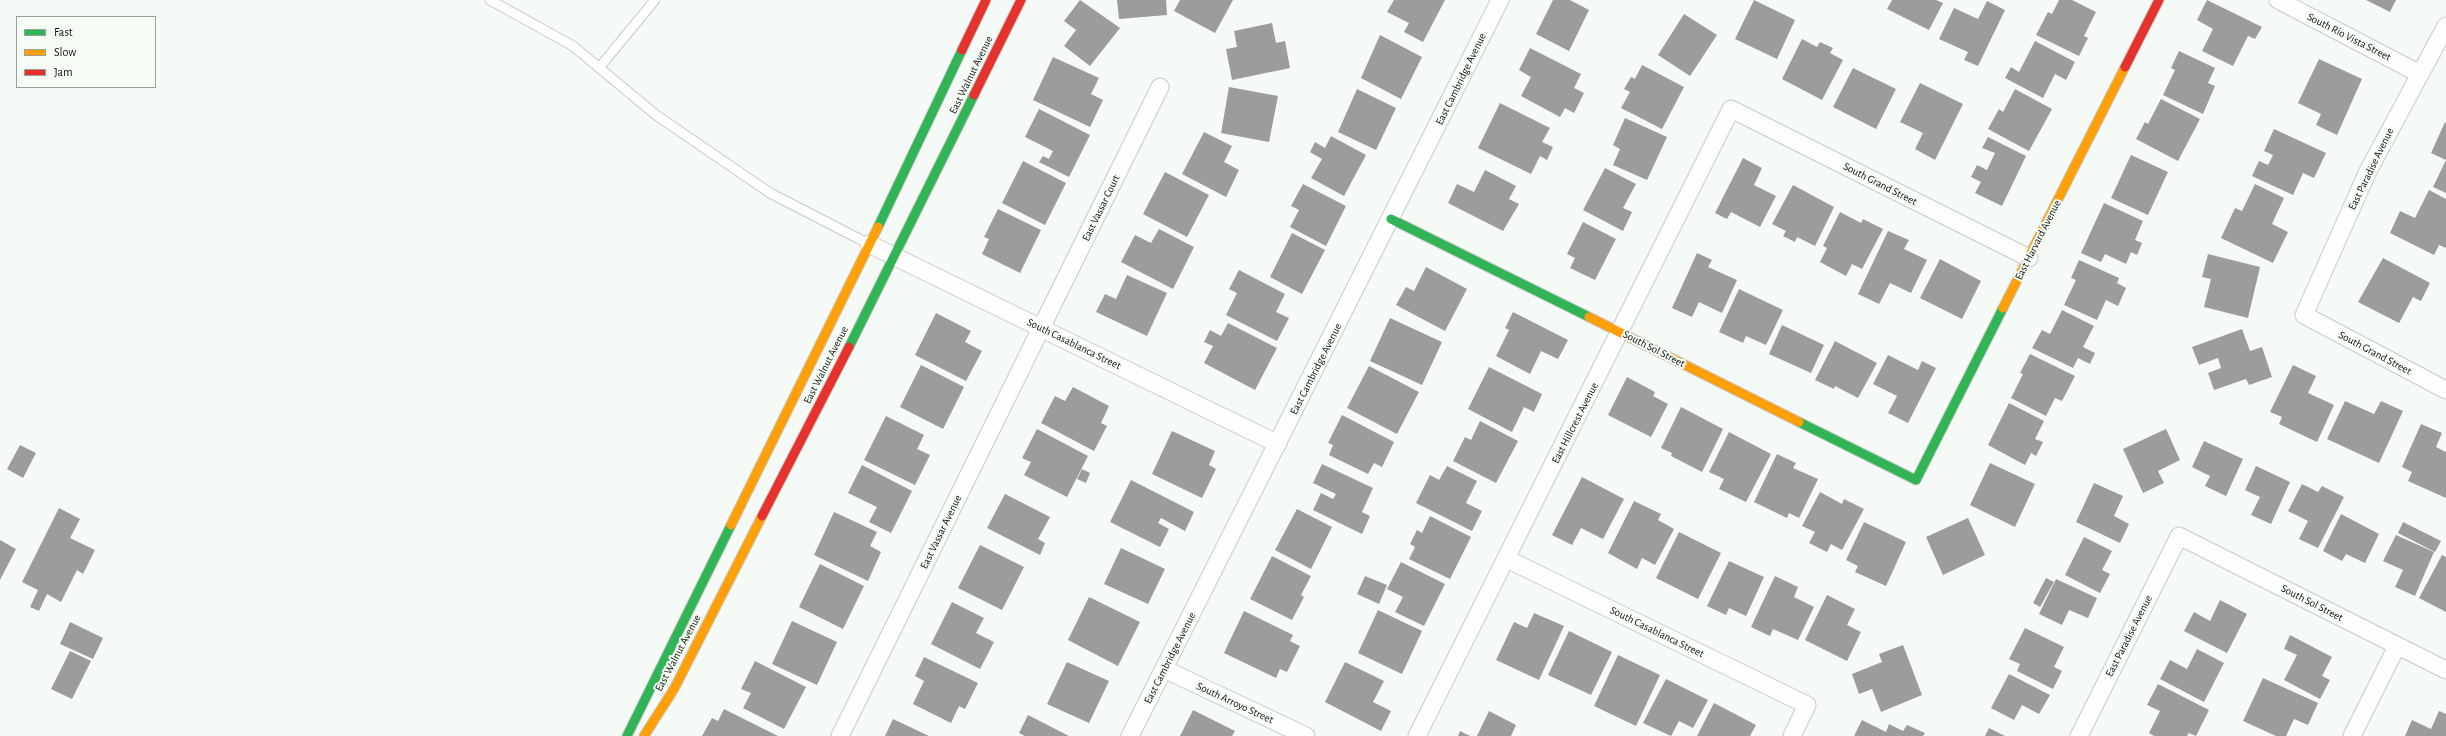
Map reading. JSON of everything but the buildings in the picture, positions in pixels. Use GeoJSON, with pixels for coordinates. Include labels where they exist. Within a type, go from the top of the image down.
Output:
{"type":"FeatureCollection","features":[{"type":"Feature","properties":{"kind":"main road","name":"East Walnut Avenue"},"geometry":{"type":"LineString","coordinates":[[627,736],[869,244],[986,0]]}},
{"type":"Feature","properties":{"kind":"main road","name":"East Walnut Avenue"},"geometry":{"type":"LineString","coordinates":[[644,736],[674,689],[895,257],[1021,0]]}},
{"type":"Feature","properties":{"kind":"main road","name":"East Harvard Avenue"},"geometry":{"type":"LineString","coordinates":[[1916,480],[2158,0]]}},
{"type":"Feature","properties":{"kind":"main road","name":"South Sol Street"},"geometry":{"type":"LineString","coordinates":[[1391,219],[1916,480]]}},
{"type":"Feature","properties":{"kind":"street","name":"East Cambridge Avenue"},"geometry":{"type":"LineString","coordinates":[[1130,736],[1500,0]]}},
{"type":"Feature","properties":{"kind":"street","name":"South Rio Vista Street"},"geometry":{"type":"LineString","coordinates":[[2278,0],[2420,74]]}},
{"type":"Feature","properties":{"kind":"street","name":"East Paradise Avenue"},"geometry":{"type":"LineString","coordinates":[[2304,315],[2368,171],[2446,26]]}},
{"type":"Feature","properties":{"kind":"street","name":"East Vassar Court"},"geometry":{"type":"LineString","coordinates":[[1042,328],[1160,87]]}},
{"type":"Feature","properties":{"kind":"street","name":"South Grand Street"},"geometry":{"type":"LineString","coordinates":[[1731,110],[2029,258]]}},
{"type":"Feature","properties":{"kind":"street","name":"East Hillcrest Avenue"},"geometry":{"type":"LineString","coordinates":[[1417,736],[1731,110]]}},
{"type":"Feature","properties":{"kind":"street","name":"South Casablanca Street"},"geometry":{"type":"LineString","coordinates":[[869,244],[1278,444]]}},
{"type":"Feature","properties":{"kind":"street","name":"South Grand Street"},"geometry":{"type":"LineString","coordinates":[[2304,315],[2446,390]]}},
{"type":"Feature","properties":{"kind":"street","name":"East Vassar Avenue"},"geometry":{"type":"LineString","coordinates":[[840,736],[1042,328]]}},
{"type":"Feature","properties":{"kind":"street","name":"East Paradise Avenue"},"geometry":{"type":"LineString","coordinates":[[2078,736],[2178,536]]}},
{"type":"Feature","properties":{"kind":"street","name":"South Sol Street"},"geometry":{"type":"LineString","coordinates":[[2178,536],[2446,670]]}},
{"type":"Feature","properties":{"kind":"street","name":"South Casablanca Street"},"geometry":{"type":"LineString","coordinates":[[1507,559],[1807,705],[1792,736]]}},
{"type":"Feature","properties":{"kind":"street"},"geometry":{"type":"LineString","coordinates":[[2352,736],[2397,646]]}},
{"type":"Feature","properties":{"kind":"street","name":"South Arroyo Street"},"geometry":{"type":"LineString","coordinates":[[1164,669],[1306,736]]}},
{"type":"Feature","properties":{"kind":"lane"},"geometry":{"type":"LineString","coordinates":[[490,0],[573,46],[656,114],[770,193],[869,244]]}},
{"type":"Feature","properties":{"kind":"lane"},"geometry":{"type":"LineString","coordinates":[[599,68],[655,0]]}},
{"type":"Feature","properties":{"kind":"traffic: fast"},"geometry":{"type":"LineString","coordinates":[[878,227],[962,50]]}},
{"type":"Feature","properties":{"kind":"traffic: fast"},"geometry":{"type":"LineString","coordinates":[[849,347],[974,95]]}},
{"type":"Feature","properties":{"kind":"traffic: fast"},"geometry":{"type":"LineString","coordinates":[[1391,219],[1589,317]]}},
{"type":"Feature","properties":{"kind":"traffic: fast"},"geometry":{"type":"LineString","coordinates":[[1799,422],[1916,480],[2003,308]]}},
{"type":"Feature","properties":{"kind":"traffic: fast"},"geometry":{"type":"LineString","coordinates":[[627,736],[731,525]]}},
{"type":"Feature","properties":{"kind":"traffic: slow"},"geometry":{"type":"LineString","coordinates":[[2003,308],[2125,67]]}},
{"type":"Feature","properties":{"kind":"traffic: slow"},"geometry":{"type":"LineString","coordinates":[[731,525],[878,227]]}},
{"type":"Feature","properties":{"kind":"traffic: slow"},"geometry":{"type":"LineString","coordinates":[[1589,317],[1799,422]]}},
{"type":"Feature","properties":{"kind":"traffic: slow"},"geometry":{"type":"LineString","coordinates":[[644,736],[674,689],[762,516]]}},
{"type":"Feature","properties":{"kind":"traffic: jam"},"geometry":{"type":"LineString","coordinates":[[962,50],[986,0]]}},
{"type":"Feature","properties":{"kind":"traffic: jam"},"geometry":{"type":"LineString","coordinates":[[974,95],[1021,0]]}},
{"type":"Feature","properties":{"kind":"traffic: jam"},"geometry":{"type":"LineString","coordinates":[[2125,67],[2159,0]]}},
{"type":"Feature","properties":{"kind":"traffic: jam"},"geometry":{"type":"LineString","coordinates":[[762,516],[849,347]]}}]}
